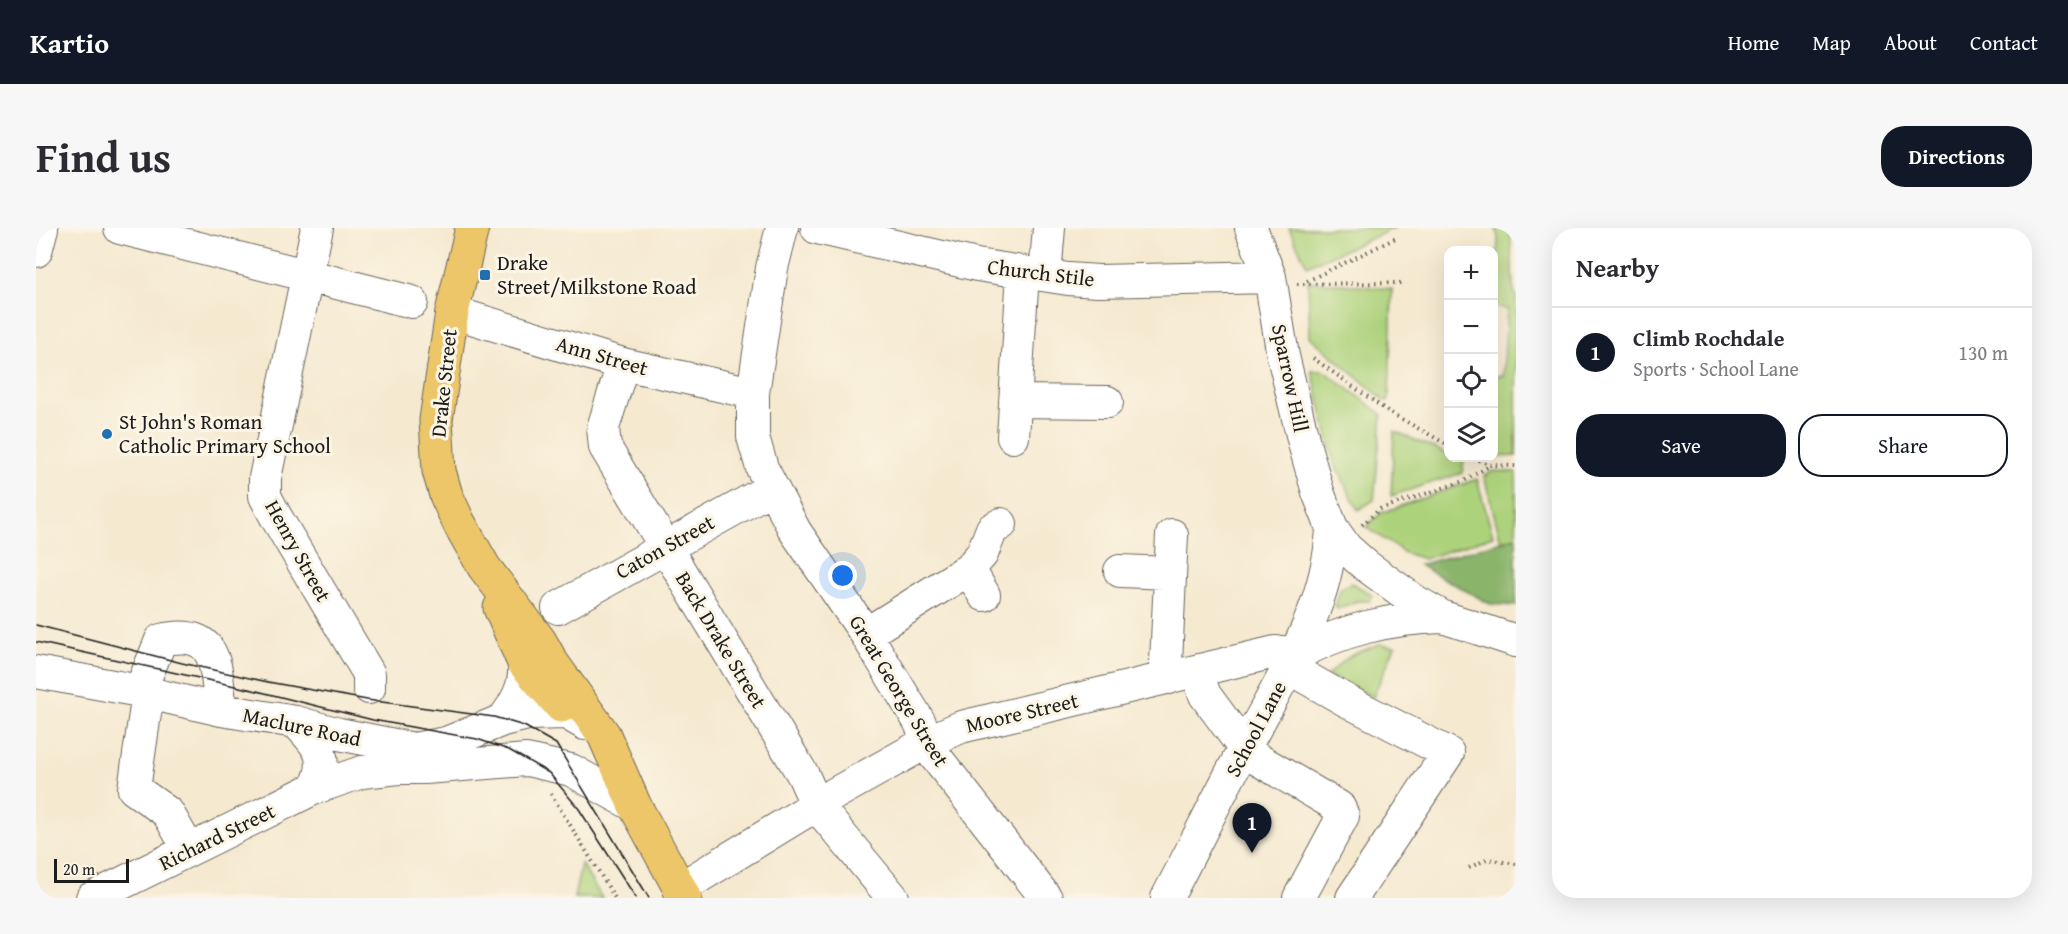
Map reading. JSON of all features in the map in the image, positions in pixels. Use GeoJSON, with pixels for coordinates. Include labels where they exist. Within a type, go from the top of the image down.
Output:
{"type":"FeatureCollection","features":[{"type":"Feature","properties":{"kind":"main road","name":"Drake Street"},"geometry":{"type":"LineString","coordinates":[[472,228],[452,312],[436,420],[439,471],[454,514],[484,567],[540,641],[539,664],[566,712],[591,743],[635,806]]}},
{"type":"Feature","properties":{"kind":"main road","name":"Drake Street"},"geometry":{"type":"LineString","coordinates":[[539,664],[604,735],[635,806],[682,894]]}},
{"type":"Feature","properties":{"kind":"street"},"geometry":{"type":"LineString","coordinates":[[36,251],[42,228]]}},
{"type":"Feature","properties":{"kind":"street"},"geometry":{"type":"LineString","coordinates":[[120,228],[412,302]]}},
{"type":"Feature","properties":{"kind":"street","name":"Henry Street"},"geometry":{"type":"LineString","coordinates":[[317,228],[265,478],[266,496],[276,517],[369,674],[369,688]]}},
{"type":"Feature","properties":{"kind":"street","name":"Great George Street"},"geometry":{"type":"LineString","coordinates":[[782,228],[772,268],[753,393],[753,437],[762,468],[795,531],[866,634],[919,721],[935,756],[1046,898]]}},
{"type":"Feature","properties":{"kind":"street","name":"Church Stile"},"geometry":{"type":"LineString","coordinates":[[817,228],[977,265],[1098,281],[1270,277]]}},
{"type":"Feature","properties":{"kind":"street"},"geometry":{"type":"LineString","coordinates":[[1013,437],[1034,274],[1049,228]]}},
{"type":"Feature","properties":{"kind":"street","name":"Sparrow Hill"},"geometry":{"type":"LineString","coordinates":[[1251,228],[1270,277],[1283,356],[1304,443],[1318,492],[1332,528]]}},
{"type":"Feature","properties":{"kind":"street","name":"Ann Street"},"geometry":{"type":"LineString","coordinates":[[452,312],[623,364],[753,393]]}},
{"type":"Feature","properties":{"kind":"street","name":"Back Drake Street"},"geometry":{"type":"LineString","coordinates":[[623,364],[603,428],[605,447],[803,775],[817,806],[893,898]]}},
{"type":"Feature","properties":{"kind":"street"},"geometry":{"type":"LineString","coordinates":[[1016,401],[1107,402]]}},
{"type":"Feature","properties":{"kind":"street","name":"Caton Street"},"geometry":{"type":"LineString","coordinates":[[558,608],[772,488]]}},
{"type":"Feature","properties":{"kind":"street"},"geometry":{"type":"LineString","coordinates":[[866,634],[977,582],[982,554],[992,529],[1000,524]]}},
{"type":"Feature","properties":{"kind":"street"},"geometry":{"type":"LineString","coordinates":[[1332,528],[1346,548],[1365,565],[1415,601],[1443,617],[1516,641]]}},
{"type":"Feature","properties":{"kind":"street","name":"School Lane"},"geometry":{"type":"LineString","coordinates":[[1167,898],[1305,634],[1326,574],[1331,552],[1332,528]]}},
{"type":"Feature","properties":{"kind":"street"},"geometry":{"type":"LineString","coordinates":[[1169,678],[1166,662],[1172,535]]}},
{"type":"Feature","properties":{"kind":"street"},"geometry":{"type":"LineString","coordinates":[[1120,571],[1170,573]]}},
{"type":"Feature","properties":{"kind":"street"},"geometry":{"type":"LineString","coordinates":[[1352,898],[1448,753],[1347,701],[1292,662],[1334,636],[1416,617],[1443,617]]}},
{"type":"Feature","properties":{"kind":"street"},"geometry":{"type":"LineString","coordinates":[[189,850],[168,813],[134,789],[144,692],[161,640],[177,637],[199,641],[208,647],[213,658],[221,710]]}},
{"type":"Feature","properties":{"kind":"street","name":"Moore Street"},"geometry":{"type":"LineString","coordinates":[[682,894],[817,806],[929,741],[961,727],[1275,652],[1283,652],[1292,662]]}},
{"type":"Feature","properties":{"kind":"street"},"geometry":{"type":"LineString","coordinates":[[503,720],[515,704],[525,675],[539,664]]}},
{"type":"Feature","properties":{"kind":"street"},"geometry":{"type":"LineString","coordinates":[[1200,670],[1205,695],[1244,748],[1258,760],[1339,807],[1343,816],[1299,898]]}},
{"type":"Feature","properties":{"kind":"street","name":"Maclure Road"},"geometry":{"type":"LineString","coordinates":[[36,672],[144,692],[221,710],[296,722],[339,734],[414,749],[446,743],[503,720],[528,714],[566,712]]}},
{"type":"Feature","properties":{"kind":"street"},"geometry":{"type":"LineString","coordinates":[[527,760],[541,749],[558,729],[566,712],[604,735]]}},
{"type":"Feature","properties":{"kind":"street"},"geometry":{"type":"LineString","coordinates":[[296,722],[315,742],[322,756],[323,773],[313,789]]}},
{"type":"Feature","properties":{"kind":"street","name":"Richard Street"},"geometry":{"type":"LineString","coordinates":[[92,898],[313,789],[335,780],[372,771],[527,760],[571,770],[635,806]]}},
{"type":"Feature","properties":{"kind":"path"},"geometry":{"type":"LineString","coordinates":[[1396,238],[1304,282],[1404,284]]}},
{"type":"Feature","properties":{"kind":"path"},"geometry":{"type":"LineString","coordinates":[[1313,357],[1389,412],[1444,443]]}},
{"type":"Feature","properties":{"kind":"path"},"geometry":{"type":"LineString","coordinates":[[1483,462],[1491,465],[1516,466]]}},
{"type":"Feature","properties":{"kind":"path"},"geometry":{"type":"LineString","coordinates":[[1363,524],[1380,508],[1464,481],[1491,465]]}},
{"type":"Feature","properties":{"kind":"path"},"geometry":{"type":"LineString","coordinates":[[546,786],[615,898]]}},
{"type":"Feature","properties":{"kind":"path"},"geometry":{"type":"LineString","coordinates":[[1469,868],[1487,859],[1516,864]]}},
{"type":"Feature","properties":{"kind":"green space"},"geometry":{"type":"Polygon","coordinates":[[[1289,228],[1395,228],[1307,266],[1289,228]]]}},
{"type":"Feature","properties":{"kind":"green space"},"geometry":{"type":"Polygon","coordinates":[[[1496,228],[1510,228],[1513,287],[1516,296],[1516,456],[1498,457],[1498,376],[1503,376],[1507,309],[1498,307],[1496,228]]]}},
{"type":"Feature","properties":{"kind":"green space"},"geometry":{"type":"Polygon","coordinates":[[[1308,281],[1392,289],[1389,401],[1385,401],[1310,337],[1308,281]]]}},
{"type":"Feature","properties":{"kind":"green space"},"geometry":{"type":"Polygon","coordinates":[[[1312,371],[1324,371],[1382,414],[1374,500],[1358,510],[1334,462],[1312,371]]]}},
{"type":"Feature","properties":{"kind":"green space"},"geometry":{"type":"Polygon","coordinates":[[[1394,431],[1444,452],[1444,462],[1464,462],[1462,473],[1391,496],[1394,431]]]}},
{"type":"Feature","properties":{"kind":"green space"},"geometry":{"type":"Polygon","coordinates":[[[1493,471],[1516,472],[1516,537],[1501,541],[1484,476],[1493,471]]]}},
{"type":"Feature","properties":{"kind":"green space"},"geometry":{"type":"Polygon","coordinates":[[[1477,479],[1493,536],[1424,559],[1405,553],[1366,527],[1381,513],[1477,479]]]}},
{"type":"Feature","properties":{"kind":"green space"},"geometry":{"type":"Polygon","coordinates":[[[1516,537],[1516,606],[1490,604],[1419,565],[1516,537]]]}},
{"type":"Feature","properties":{"kind":"green space"},"geometry":{"type":"Polygon","coordinates":[[[1351,583],[1368,592],[1372,596],[1370,601],[1357,601],[1337,609],[1335,606],[1341,588],[1351,583]]]}},
{"type":"Feature","properties":{"kind":"green space"},"geometry":{"type":"Polygon","coordinates":[[[1379,644],[1395,646],[1373,697],[1327,675],[1350,656],[1379,644]]]}},
{"type":"Feature","properties":{"kind":"green space"},"geometry":{"type":"Polygon","coordinates":[[[581,864],[602,898],[574,898],[581,864]]]}},
{"type":"Feature","properties":{"kind":"tram line"},"geometry":{"type":"LineString","coordinates":[[36,625],[182,663],[268,682],[367,700],[494,717],[524,726],[556,744],[649,898]]}},
{"type":"Feature","properties":{"kind":"tram line"},"geometry":{"type":"LineString","coordinates":[[36,642],[253,690],[373,720],[477,739],[509,750],[549,773],[579,809],[636,898]]}},
{"type":"Feature","properties":{"kind":"place","name":"Drake Street/Milkstone Road"},"geometry":{"type":"Point","coordinates":[485,275]}},
{"type":"Feature","properties":{"kind":"place","name":"St John's Roman Catholic Primary School"},"geometry":{"type":"Point","coordinates":[107,434]}},
{"type":"Feature","properties":{"kind":"place","name":"Climb Rochdale"},"geometry":{"type":"Point","coordinates":[1252,853]}}]}
